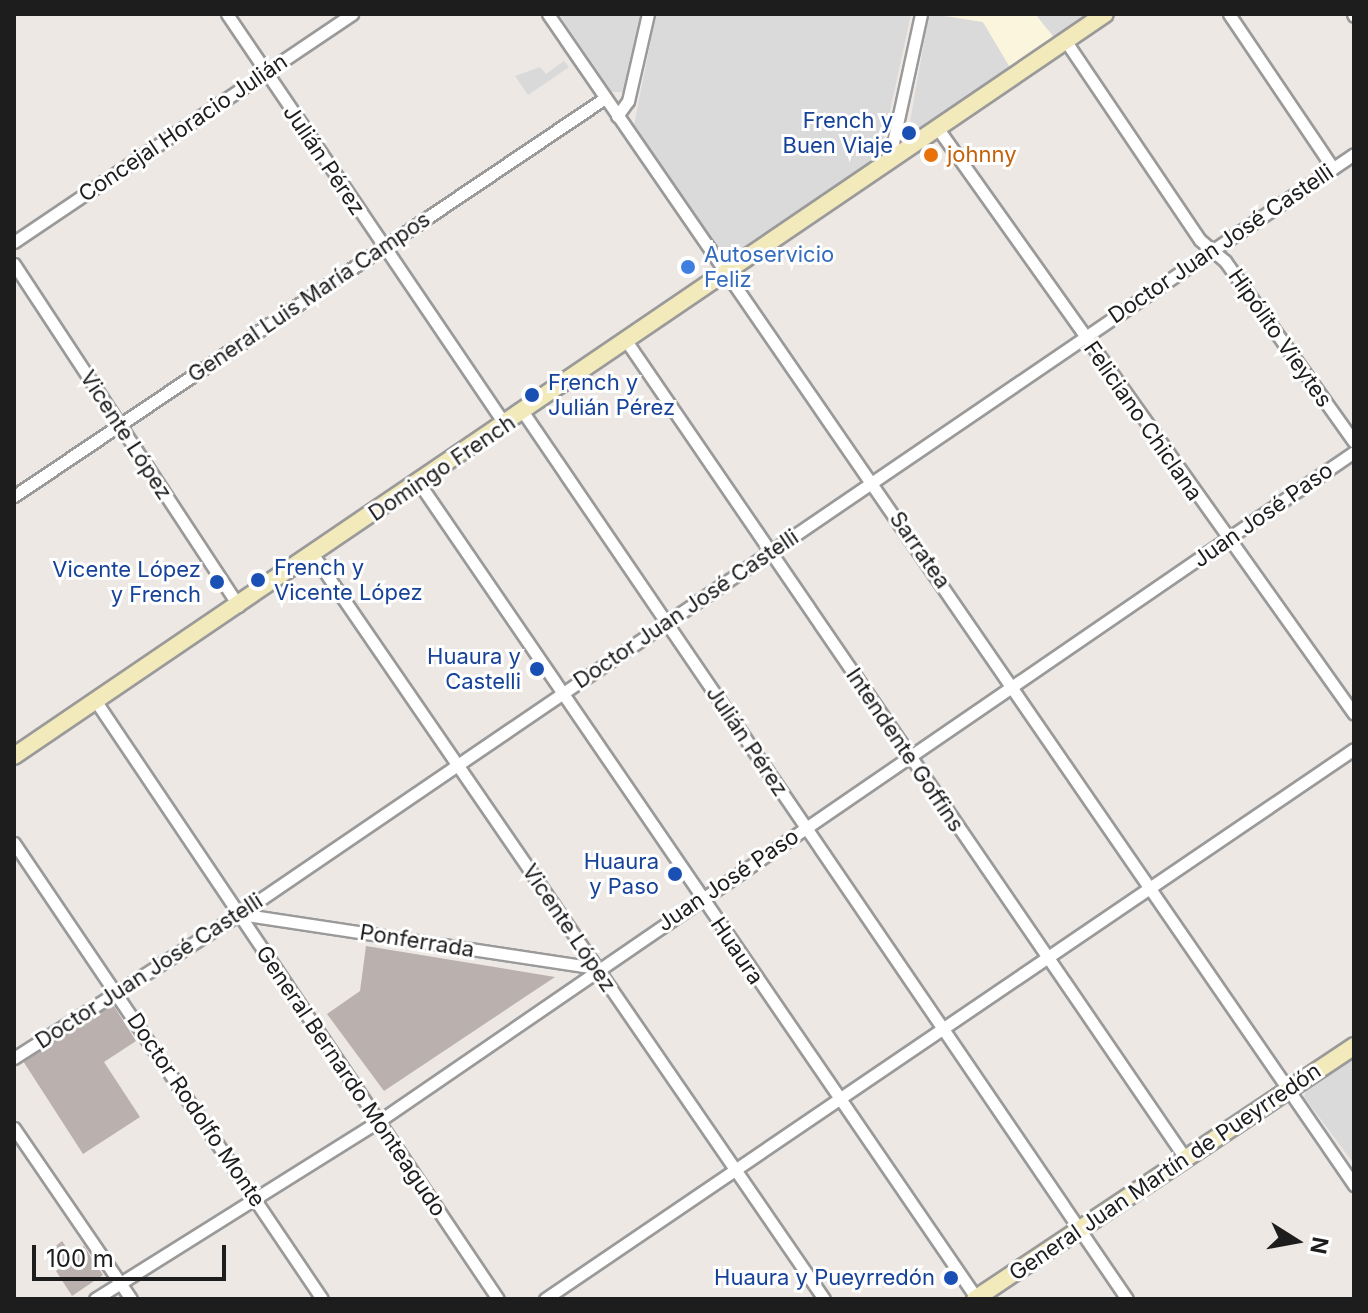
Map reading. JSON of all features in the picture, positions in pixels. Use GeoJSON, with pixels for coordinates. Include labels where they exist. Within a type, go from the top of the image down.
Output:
{"type":"FeatureCollection","features":[{"type":"Feature","properties":{"kind":"street","name":"Julián Pérez"},"geometry":{"type":"LineString","coordinates":[[227,14],[382,247],[505,424]]}},
{"type":"Feature","properties":{"kind":"street","name":"Concejal Horacio Julián"},"geometry":{"type":"LineString","coordinates":[[14,242],[352,14]]}},
{"type":"Feature","properties":{"kind":"street","name":"Sarratea"},"geometry":{"type":"LineString","coordinates":[[548,14],[1015,687],[1354,1185]]}},
{"type":"Feature","properties":{"kind":"street"},"geometry":{"type":"LineString","coordinates":[[617,116],[628,101],[648,14]]}},
{"type":"Feature","properties":{"kind":"street"},"geometry":{"type":"LineString","coordinates":[[889,162],[921,14]]}},
{"type":"Feature","properties":{"kind":"street","name":"Domingo French"},"geometry":{"type":"LineString","coordinates":[[14,756],[314,556],[889,162],[936,126],[1105,14]]}},
{"type":"Feature","properties":{"kind":"street"},"geometry":{"type":"LineString","coordinates":[[1229,14],[1333,168]]}},
{"type":"Feature","properties":{"kind":"street","name":"Hipólito Vieytes"},"geometry":{"type":"LineString","coordinates":[[1065,40],[1213,251],[1354,442]]}},
{"type":"Feature","properties":{"kind":"street","name":"General Luis María Campos"},"geometry":{"type":"LineString","coordinates":[[14,496],[605,98]]}},
{"type":"Feature","properties":{"kind":"street","name":"Feliciano Chiclana"},"geometry":{"type":"LineString","coordinates":[[936,126],[1083,338],[1354,714]]}},
{"type":"Feature","properties":{"kind":"street","name":"Doctor Juan José Castelli"},"geometry":{"type":"LineString","coordinates":[[14,1058],[239,914],[1354,154]]}},
{"type":"Feature","properties":{"kind":"street","name":"Vicente López"},"geometry":{"type":"LineString","coordinates":[[14,264],[239,606]]}},
{"type":"Feature","properties":{"kind":"street","name":"Intendente Goffins"},"geometry":{"type":"LineString","coordinates":[[627,342],[1185,1158]]}},
{"type":"Feature","properties":{"kind":"street","name":"Julián Pérez"},"geometry":{"type":"LineString","coordinates":[[523,412],[1127,1299]]}},
{"type":"Feature","properties":{"kind":"street","name":"Juan José Paso"},"geometry":{"type":"LineString","coordinates":[[95,1299],[379,1121],[595,968],[911,759],[1354,452]]}},
{"type":"Feature","properties":{"kind":"street","name":"Huaura"},"geometry":{"type":"LineString","coordinates":[[419,483],[976,1299]]}},
{"type":"Feature","properties":{"kind":"street","name":"Vicente López"},"geometry":{"type":"LineString","coordinates":[[314,556],[824,1299]]}},
{"type":"Feature","properties":{"kind":"street","name":"General Bernardo Monteagudo"},"geometry":{"type":"LineString","coordinates":[[97,703],[498,1299]]}},
{"type":"Feature","properties":{"kind":"street"},"geometry":{"type":"LineString","coordinates":[[545,1299],[1154,892],[1354,749]]}},
{"type":"Feature","properties":{"kind":"street","name":"Doctor Rodolfo Monte"},"geometry":{"type":"LineString","coordinates":[[14,843],[322,1299]]}},
{"type":"Feature","properties":{"kind":"street","name":"Ponferrada"},"geometry":{"type":"LineString","coordinates":[[239,914],[595,968]]}},
{"type":"Feature","properties":{"kind":"street","name":"General Juan Martín de Pueyrredón"},"geometry":{"type":"LineString","coordinates":[[976,1299],[1354,1046]]}},
{"type":"Feature","properties":{"kind":"street"},"geometry":{"type":"LineString","coordinates":[[14,1128],[131,1299]]}},
{"type":"Feature","properties":{"kind":"shaded area"},"geometry":{"type":"Polygon","coordinates":[[[559,14],[644,14],[623,92],[612,92],[559,14]]]}},
{"type":"Feature","properties":{"kind":"shaded area"},"geometry":{"type":"Polygon","coordinates":[[[656,14],[911,14],[881,153],[732,261],[722,259],[634,125],[656,14]]]}},
{"type":"Feature","properties":{"kind":"shaded area"},"geometry":{"type":"Polygon","coordinates":[[[929,14],[983,22],[1011,69],[907,139],[929,14]]]}},
{"type":"Feature","properties":{"kind":"shaded area"},"geometry":{"type":"Polygon","coordinates":[[[936,14],[1035,14],[1056,40],[1011,69],[983,22],[936,14]]]}},
{"type":"Feature","properties":{"kind":"shaded area"},"geometry":{"type":"Polygon","coordinates":[[[1035,14],[1097,14],[1056,40],[1035,14]]]}},
{"type":"Feature","properties":{"kind":"shaded area"},"geometry":{"type":"Polygon","coordinates":[[[564,61],[569,67],[528,95],[515,76],[540,67],[546,74],[564,61]]]}},
{"type":"Feature","properties":{"kind":"shaded area"},"geometry":{"type":"Polygon","coordinates":[[[1354,1057],[1354,1164],[1304,1097],[1307,1087],[1354,1057]]]}},
{"type":"Feature","properties":{"kind":"building"},"geometry":{"type":"Polygon","coordinates":[[[366,946],[555,977],[384,1091],[327,1014],[360,991],[366,946]]]}},
{"type":"Feature","properties":{"kind":"building"},"geometry":{"type":"Polygon","coordinates":[[[112,1003],[136,1041],[104,1062],[140,1117],[83,1154],[23,1061],[112,1003]]]}},
{"type":"Feature","properties":{"kind":"building"},"geometry":{"type":"Polygon","coordinates":[[[62,1241],[71,1254],[84,1246],[103,1275],[72,1296],[56,1271],[63,1266],[52,1249],[62,1241]]]}},
{"type":"Feature","properties":{"kind":"place","name":"French y Buen Viaje"},"geometry":{"type":"Point","coordinates":[909,133]}},
{"type":"Feature","properties":{"kind":"place","name":"johnny"},"geometry":{"type":"Point","coordinates":[931,155]}},
{"type":"Feature","properties":{"kind":"place","name":"Autoservicio Feliz"},"geometry":{"type":"Point","coordinates":[688,267]}},
{"type":"Feature","properties":{"kind":"place","name":"French y Julián Pérez"},"geometry":{"type":"Point","coordinates":[532,395]}},
{"type":"Feature","properties":{"kind":"place","name":"French y Vicente López"},"geometry":{"type":"Point","coordinates":[258,580]}},
{"type":"Feature","properties":{"kind":"place","name":"Vicente López y French"},"geometry":{"type":"Point","coordinates":[217,582]}},
{"type":"Feature","properties":{"kind":"place","name":"Huaura y Castelli"},"geometry":{"type":"Point","coordinates":[537,669]}},
{"type":"Feature","properties":{"kind":"place","name":"Huaura y Paso"},"geometry":{"type":"Point","coordinates":[675,874]}},
{"type":"Feature","properties":{"kind":"place","name":"Huaura y Pueyrredón"},"geometry":{"type":"Point","coordinates":[951,1278]}}]}
